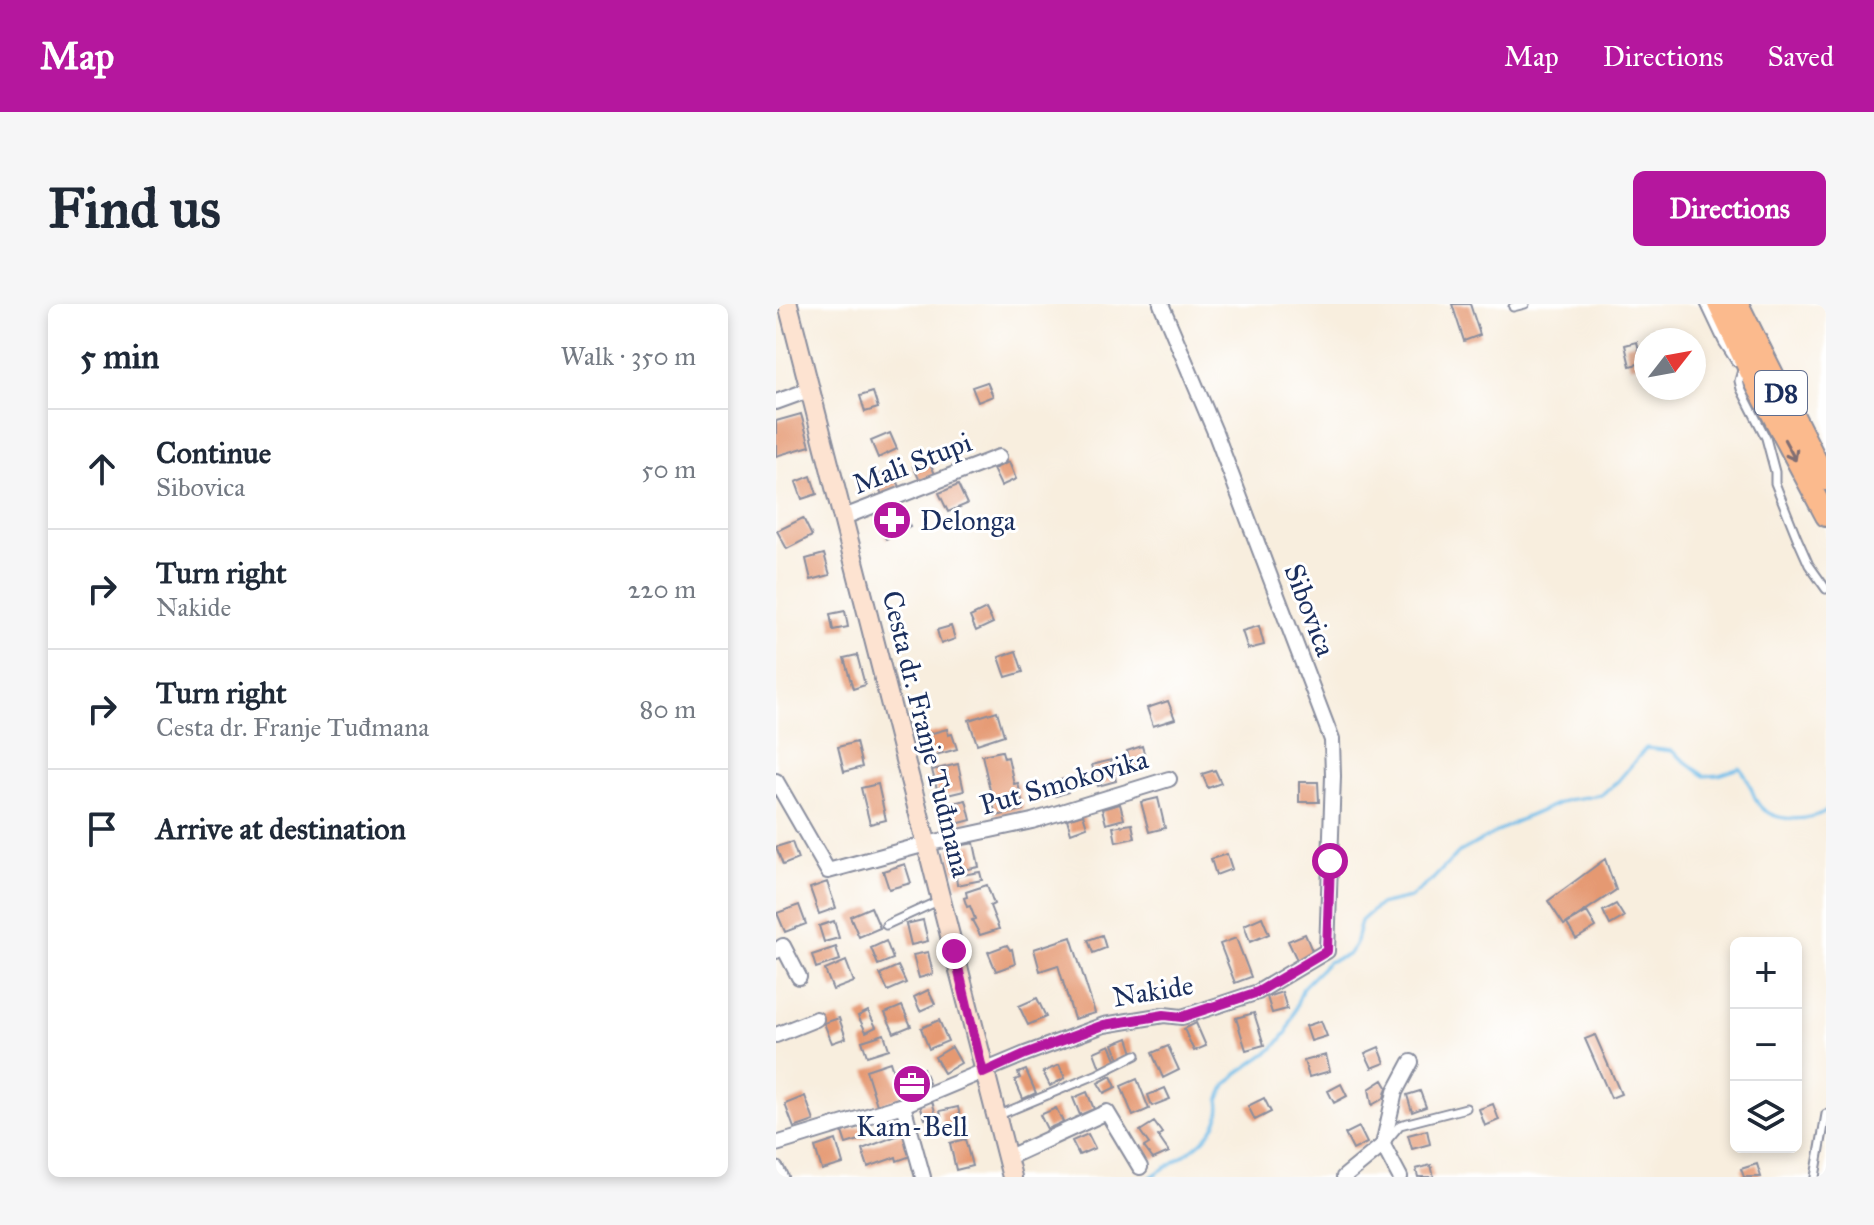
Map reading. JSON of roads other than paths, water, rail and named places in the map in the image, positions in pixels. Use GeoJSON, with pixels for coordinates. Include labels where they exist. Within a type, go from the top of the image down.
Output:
{"type":"FeatureCollection","features":[{"type":"Feature","properties":{"kind":"main road","name":"Cesta dr. Franje Tuđmana"},"geometry":{"type":"LineString","coordinates":[[788,304],[1012,1177]]}},
{"type":"Feature","properties":{"kind":"main road","name":"D8"},"geometry":{"type":"LineString","coordinates":[[1718,304],[1826,480]]}},
{"type":"Feature","properties":{"kind":"main road","name":"D8"},"geometry":{"type":"LineString","coordinates":[[1738,304],[1764,380],[1826,516]]}},
{"type":"Feature","properties":{"kind":"street","name":"Sibovica"},"geometry":{"type":"LineString","coordinates":[[1161,304],[1215,432],[1332,740],[1327,951]]}},
{"type":"Feature","properties":{"kind":"street"},"geometry":{"type":"LineString","coordinates":[[776,402],[809,390]]}},
{"type":"Feature","properties":{"kind":"street","name":"Mali Stupi"},"geometry":{"type":"LineString","coordinates":[[844,517],[999,457]]}},
{"type":"Feature","properties":{"kind":"street","name":"Put Smokovika"},"geometry":{"type":"LineString","coordinates":[[776,781],[828,871],[926,844],[1032,821],[1169,779]]}},
{"type":"Feature","properties":{"kind":"street"},"geometry":{"type":"LineString","coordinates":[[776,951],[783,946],[799,977]]}},
{"type":"Feature","properties":{"kind":"street","name":"Nakide"},"geometry":{"type":"LineString","coordinates":[[776,1144],[903,1105],[1104,1025],[1164,1015],[1182,1017],[1258,992],[1327,951]]}},
{"type":"Feature","properties":{"kind":"street"},"geometry":{"type":"LineString","coordinates":[[776,1035],[816,1019]]}},
{"type":"Feature","properties":{"kind":"street"},"geometry":{"type":"LineString","coordinates":[[1344,1177],[1383,1145],[1395,1092],[1411,1062]]}},
{"type":"Feature","properties":{"kind":"street"},"geometry":{"type":"LineString","coordinates":[[903,1105],[923,1177]]}},
{"type":"Feature","properties":{"kind":"street"},"geometry":{"type":"LineString","coordinates":[[1007,1158],[1107,1112],[1140,1167]]}},
{"type":"Feature","properties":{"kind":"street"},"geometry":{"type":"LineString","coordinates":[[1383,1145],[1400,1177]]}},
{"type":"Feature","properties":{"kind":"street"},"geometry":{"type":"LineString","coordinates":[[776,1169],[780,1177]]}},
{"type":"Feature","properties":{"kind":"lane"},"geometry":{"type":"LineString","coordinates":[[1513,307],[1525,304]]}},
{"type":"Feature","properties":{"kind":"lane"},"geometry":{"type":"LineString","coordinates":[[1705,304],[1723,342],[1742,370],[1764,380],[1784,381],[1796,397]]}},
{"type":"Feature","properties":{"kind":"lane"},"geometry":{"type":"LineString","coordinates":[[1742,370],[1739,381],[1741,389],[1766,438],[1775,483],[1809,565],[1826,589]]}},
{"type":"Feature","properties":{"kind":"lane"},"geometry":{"type":"LineString","coordinates":[[1823,452],[1826,466]]}},
{"type":"Feature","properties":{"kind":"lane"},"geometry":{"type":"LineString","coordinates":[[886,925],[940,900]]}},
{"type":"Feature","properties":{"kind":"lane"},"geometry":{"type":"LineString","coordinates":[[996,1116],[1136,1055]]}},
{"type":"Feature","properties":{"kind":"lane"},"geometry":{"type":"LineString","coordinates":[[1383,1145],[1400,1125],[1466,1108]]}},
{"type":"Feature","properties":{"kind":"lane"},"geometry":{"type":"LineString","coordinates":[[1815,1177],[1826,1114]]}},
{"type":"Feature","properties":{"kind":"waterway"},"geometry":{"type":"LineString","coordinates":[[1151,1177],[1207,1136],[1215,1125],[1219,1100],[1226,1085],[1274,1048],[1287,1032],[1303,987],[1328,962],[1348,955],[1355,945],[1361,921],[1379,905],[1410,898],[1458,853],[1515,822],[1566,800],[1601,795],[1618,781],[1646,748],[1672,751],[1704,776],[1740,768],[1757,802],[1771,814],[1799,819],[1826,811]]}},
{"type":"Feature","properties":{"kind":"place","name":"Delonga"},"geometry":{"type":"Point","coordinates":[892,520]}},
{"type":"Feature","properties":{"kind":"place","name":"Kam-Bell"},"geometry":{"type":"Point","coordinates":[912,1084]}}]}
